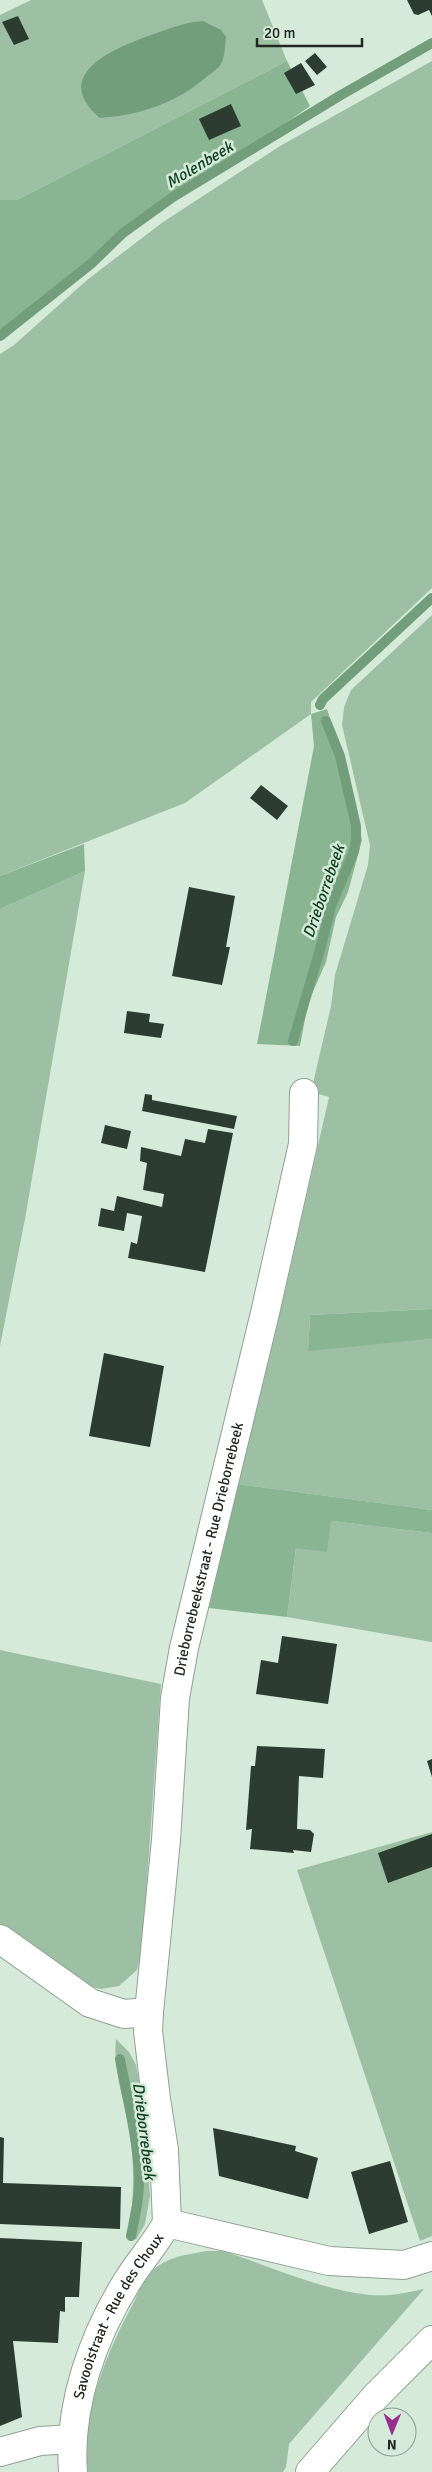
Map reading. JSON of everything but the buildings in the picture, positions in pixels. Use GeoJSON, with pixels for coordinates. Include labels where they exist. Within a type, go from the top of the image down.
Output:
{"type":"FeatureCollection","features":[{"type":"Feature","properties":{"kind":"street","name":"Drieborrebeekstraat - Rue Drieborrebeek"},"geometry":{"type":"LineString","coordinates":[[167,2223],[164,2150],[148,2031],[166,1840],[175,1698],[184,1648],[266,1313],[301,1154],[304,1094]]}},
{"type":"Feature","properties":{"kind":"street"},"geometry":{"type":"LineString","coordinates":[[0,1939],[90,2003],[124,2014],[149,2012]]}},
{"type":"Feature","properties":{"kind":"street","name":"Savooistraat - Rue des Choux"},"geometry":{"type":"LineString","coordinates":[[73,2472],[72,2439],[76,2408],[93,2349],[128,2280],[167,2223],[329,2261],[404,2266],[432,2256]]}},
{"type":"Feature","properties":{"kind":"street"},"geometry":{"type":"LineString","coordinates":[[310,2472],[376,2396],[432,2340]]}},
{"type":"Feature","properties":{"kind":"street"},"geometry":{"type":"LineString","coordinates":[[0,2452],[40,2441],[72,2439]]}},
{"type":"Feature","properties":{"kind":"shaded area"},"geometry":{"type":"Polygon","coordinates":[[[31,0],[262,0],[287,61],[17,200],[0,200],[0,15],[31,0]]]}},
{"type":"Feature","properties":{"kind":"shaded area"},"geometry":{"type":"Polygon","coordinates":[[[203,21],[221,30],[226,37],[224,52],[219,67],[193,88],[155,107],[128,114],[100,118],[86,102],[81,88],[84,76],[93,65],[106,55],[136,40],[164,30],[183,24],[203,21]]]}},
{"type":"Feature","properties":{"kind":"shaded area"},"geometry":{"type":"Polygon","coordinates":[[[287,61],[310,106],[97,256],[0,330],[0,200],[17,200],[287,61]]]}},
{"type":"Feature","properties":{"kind":"shaded area"},"geometry":{"type":"Polygon","coordinates":[[[432,61],[432,588],[311,702],[311,714],[185,803],[0,876],[0,354],[14,345],[87,280],[163,222],[280,146],[432,61]]]}},
{"type":"Feature","properties":{"kind":"shaded area"},"geometry":{"type":"Polygon","coordinates":[[[432,615],[432,1309],[310,1315],[308,1350],[432,1339],[432,1510],[238,1484],[279,1317],[329,1097],[311,1092],[331,1006],[335,975],[368,865],[370,845],[342,725],[344,707],[351,690],[432,615]]]}},
{"type":"Feature","properties":{"kind":"shaded area"},"geometry":{"type":"Polygon","coordinates":[[[327,709],[343,760],[362,840],[348,892],[336,917],[326,962],[308,1003],[300,1046],[257,1044],[314,746],[311,714],[327,709]]]}},
{"type":"Feature","properties":{"kind":"shaded area"},"geometry":{"type":"Polygon","coordinates":[[[84,844],[85,871],[0,909],[0,876],[84,844]]]}},
{"type":"Feature","properties":{"kind":"shaded area"},"geometry":{"type":"Polygon","coordinates":[[[85,871],[25,1219],[0,1346],[0,909],[85,871]]]}},
{"type":"Feature","properties":{"kind":"shaded area"},"geometry":{"type":"Polygon","coordinates":[[[432,1309],[432,1339],[308,1351],[310,1315],[432,1309]]]}},
{"type":"Feature","properties":{"kind":"shaded area"},"geometry":{"type":"Polygon","coordinates":[[[238,1484],[432,1510],[432,1533],[331,1521],[327,1552],[296,1548],[287,1617],[209,1608],[238,1484]]]}},
{"type":"Feature","properties":{"kind":"shaded area"},"geometry":{"type":"Polygon","coordinates":[[[331,1521],[432,1533],[432,1642],[287,1617],[296,1548],[331,1521]]]}},
{"type":"Feature","properties":{"kind":"shaded area"},"geometry":{"type":"Polygon","coordinates":[[[0,1650],[161,1684],[142,1950],[137,1970],[119,1986],[101,1989],[84,1985],[0,1926],[0,1650]]]}},
{"type":"Feature","properties":{"kind":"shaded area"},"geometry":{"type":"Polygon","coordinates":[[[432,1832],[432,2236],[420,2241],[297,1870],[432,1832]]]}},
{"type":"Feature","properties":{"kind":"shaded area"},"geometry":{"type":"Polygon","coordinates":[[[116,2039],[129,2052],[136,2065],[141,2092],[150,2196],[145,2224],[136,2240],[131,2236],[132,2153],[116,2064],[116,2039]]]}},
{"type":"Feature","properties":{"kind":"shaded area"},"geometry":{"type":"Polygon","coordinates":[[[207,2251],[223,2251],[306,2280],[350,2292],[390,2295],[424,2289],[289,2444],[286,2467],[283,2472],[88,2472],[88,2428],[98,2384],[105,2362],[142,2284],[148,2275],[161,2264],[183,2256],[207,2251]]]}},
{"type":"Feature","properties":{"kind":"waterway","name":"Molenbeek"},"geometry":{"type":"LineString","coordinates":[[0,336],[92,263],[123,233],[173,197],[341,95],[432,43]]}},
{"type":"Feature","properties":{"kind":"waterway","name":"Drieborrebeek"},"geometry":{"type":"LineString","coordinates":[[320,705],[323,699],[432,598]]}},
{"type":"Feature","properties":{"kind":"waterway","name":"Drieborrebeek"},"geometry":{"type":"LineString","coordinates":[[293,1041],[331,906],[354,851],[356,838],[356,826],[340,756],[326,721]]}},
{"type":"Feature","properties":{"kind":"waterway","name":"Drieborrebeek"},"geometry":{"type":"LineString","coordinates":[[120,2059],[134,2131],[139,2175],[138,2198],[131,2236]]}}]}
